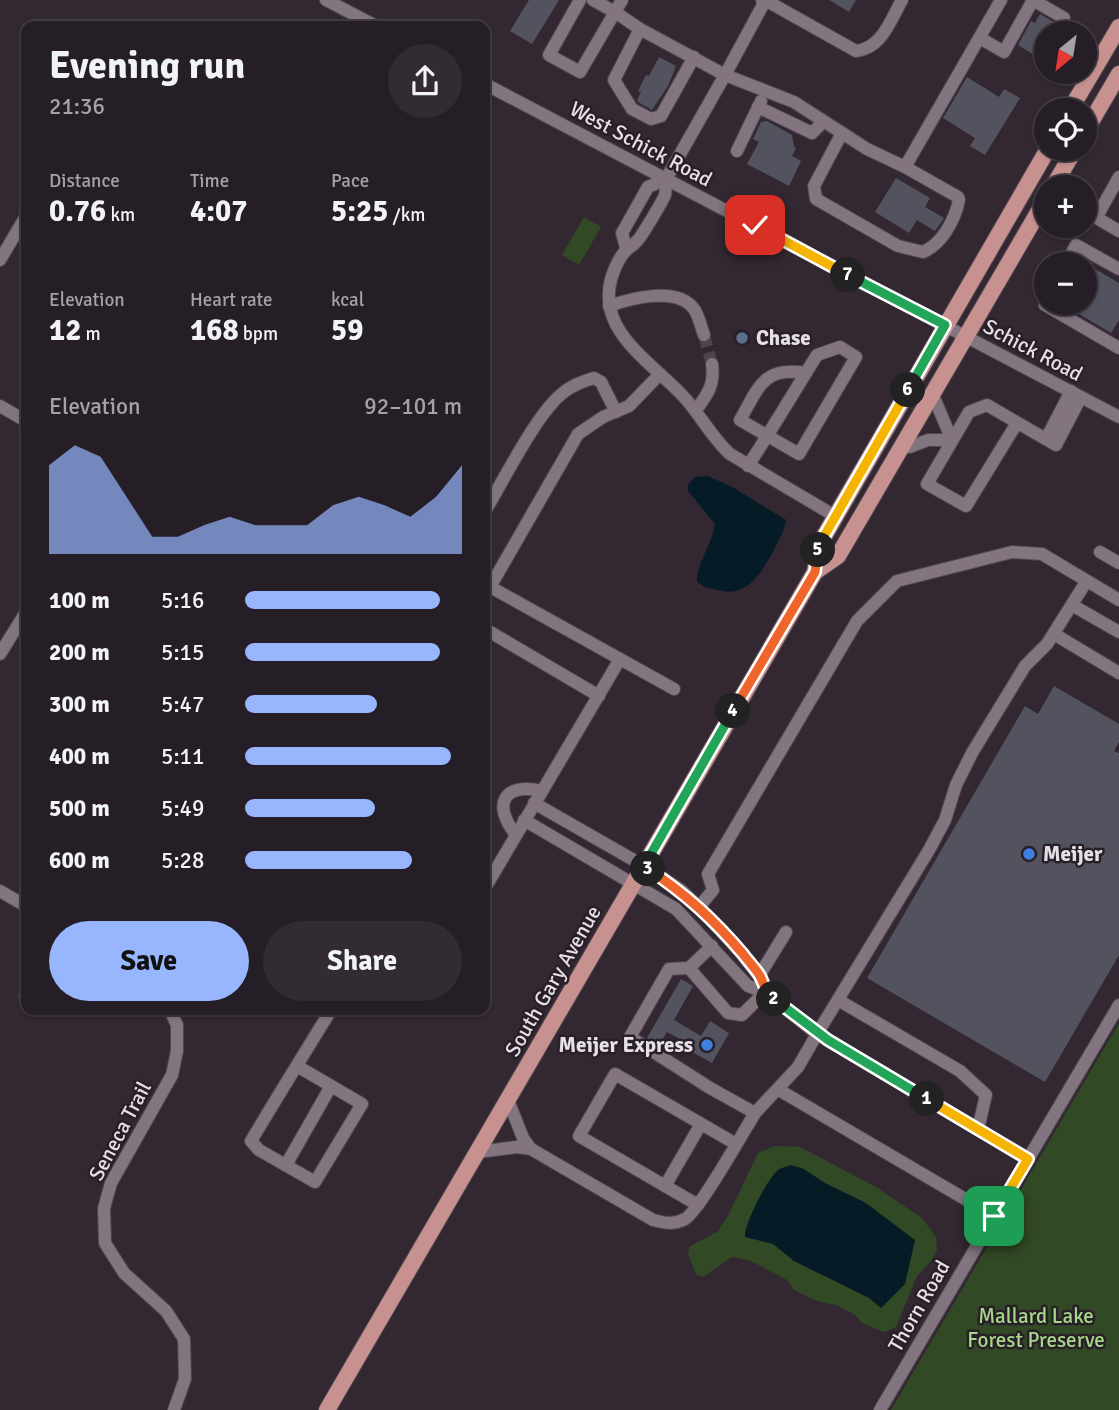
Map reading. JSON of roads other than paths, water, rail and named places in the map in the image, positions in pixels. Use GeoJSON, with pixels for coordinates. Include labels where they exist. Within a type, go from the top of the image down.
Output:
{"type":"FeatureCollection","features":[{"type":"Feature","properties":{"kind":"main road"},"geometry":{"type":"LineString","coordinates":[[1077,98],[1119,27]]}},
{"type":"Feature","properties":{"kind":"main road"},"geometry":{"type":"LineString","coordinates":[[1097,112],[1119,74]]}},
{"type":"Feature","properties":{"kind":"main road","name":"South Gary Avenue"},"geometry":{"type":"LineString","coordinates":[[327,1410],[815,572],[819,545],[1041,161]]}},
{"type":"Feature","properties":{"kind":"main road","name":"South Gary Avenue"},"geometry":{"type":"LineString","coordinates":[[815,572],[838,556],[1034,218]]}},
{"type":"Feature","properties":{"kind":"street"},"geometry":{"type":"LineString","coordinates":[[326,0],[366,21]]}},
{"type":"Feature","properties":{"kind":"street"},"geometry":{"type":"LineString","coordinates":[[580,0],[549,55],[580,72],[622,0]]}},
{"type":"Feature","properties":{"kind":"street"},"geometry":{"type":"LineString","coordinates":[[593,0],[725,75],[794,102],[867,149],[958,197],[952,221],[939,242],[923,252],[898,246],[816,199],[814,186],[842,133]]}},
{"type":"Feature","properties":{"kind":"street"},"geometry":{"type":"LineString","coordinates":[[835,516],[748,466],[718,443],[696,411],[637,355],[616,326],[607,298],[617,264],[626,248],[637,242],[665,195],[666,179],[764,0],[856,51],[866,50],[878,42],[902,0]]}},
{"type":"Feature","properties":{"kind":"street"},"geometry":{"type":"LineString","coordinates":[[905,167],[1001,0]]}},
{"type":"Feature","properties":{"kind":"street"},"geometry":{"type":"LineString","coordinates":[[980,38],[1004,52],[1033,0],[1064,18]]}},
{"type":"Feature","properties":{"kind":"street"},"geometry":{"type":"LineString","coordinates":[[640,29],[614,80],[632,109],[651,119],[661,116],[694,57]]}},
{"type":"Feature","properties":{"kind":"street","name":"West Schick Road"},"geometry":{"type":"LineString","coordinates":[[490,87],[965,336]]}},
{"type":"Feature","properties":{"kind":"street"},"geometry":{"type":"LineString","coordinates":[[737,151],[766,91]]}},
{"type":"Feature","properties":{"kind":"street"},"geometry":{"type":"LineString","coordinates":[[758,107],[812,133],[823,122]]}},
{"type":"Feature","properties":{"kind":"street"},"geometry":{"type":"LineString","coordinates":[[1097,206],[1119,177]]}},
{"type":"Feature","properties":{"kind":"street"},"geometry":{"type":"LineString","coordinates":[[626,248],[622,233],[648,187],[666,179]]}},
{"type":"Feature","properties":{"kind":"street"},"geometry":{"type":"LineString","coordinates":[[1097,218],[1119,231]]}},
{"type":"Feature","properties":{"kind":"street"},"geometry":{"type":"LineString","coordinates":[[0,260],[21,224]]}},
{"type":"Feature","properties":{"kind":"street"},"geometry":{"type":"LineString","coordinates":[[1072,252],[1076,245],[1089,252]]}},
{"type":"Feature","properties":{"kind":"street"},"geometry":{"type":"LineString","coordinates":[[1097,257],[1119,269]]}},
{"type":"Feature","properties":{"kind":"street"},"geometry":{"type":"LineString","coordinates":[[609,306],[665,295],[676,296],[685,299],[695,310],[704,335]]}},
{"type":"Feature","properties":{"kind":"street"},"geometry":{"type":"LineString","coordinates":[[1062,315],[1119,348]]}},
{"type":"Feature","properties":{"kind":"street","name":"Schick Road"},"geometry":{"type":"LineString","coordinates":[[965,336],[1119,417]]}},
{"type":"Feature","properties":{"kind":"street"},"geometry":{"type":"LineString","coordinates":[[748,466],[767,436],[806,373],[817,355],[840,347],[856,357],[799,454],[767,436],[740,420],[764,379],[787,370],[806,373]]}},
{"type":"Feature","properties":{"kind":"street"},"geometry":{"type":"LineString","coordinates":[[696,411],[715,379],[712,364]]}},
{"type":"Feature","properties":{"kind":"street"},"geometry":{"type":"LineString","coordinates":[[490,580],[578,434],[629,406],[660,374]]}},
{"type":"Feature","properties":{"kind":"street"},"geometry":{"type":"LineString","coordinates":[[490,503],[543,414],[563,393],[594,378],[601,382],[616,412]]}},
{"type":"Feature","properties":{"kind":"street"},"geometry":{"type":"LineString","coordinates":[[932,393],[952,440]]}},
{"type":"Feature","properties":{"kind":"street"},"geometry":{"type":"LineString","coordinates":[[1017,423],[966,506],[927,484],[969,412],[987,405],[1051,442],[1076,394]]}},
{"type":"Feature","properties":{"kind":"street"},"geometry":{"type":"LineString","coordinates":[[0,406],[21,418]]}},
{"type":"Feature","properties":{"kind":"street"},"geometry":{"type":"LineString","coordinates":[[901,447],[910,447],[928,440],[952,440]]}},
{"type":"Feature","properties":{"kind":"street"},"geometry":{"type":"LineString","coordinates":[[699,907],[713,890],[708,874],[857,621],[897,581],[1012,552],[1042,554],[1119,600]]}},
{"type":"Feature","properties":{"kind":"street"},"geometry":{"type":"LineString","coordinates":[[1100,552],[1119,563]]}},
{"type":"Feature","properties":{"kind":"street"},"geometry":{"type":"LineString","coordinates":[[478,1152],[517,1147],[531,1149],[653,1220],[669,1224],[687,1219],[755,1113],[798,1067],[940,830],[962,770],[972,753],[1025,666],[1047,644],[1086,582]]}},
{"type":"Feature","properties":{"kind":"street"},"geometry":{"type":"LineString","coordinates":[[490,587],[674,689]]}},
{"type":"Feature","properties":{"kind":"street"},"geometry":{"type":"LineString","coordinates":[[1072,606],[1119,632]]}},
{"type":"Feature","properties":{"kind":"street"},"geometry":{"type":"LineString","coordinates":[[0,654],[21,620]]}},
{"type":"Feature","properties":{"kind":"street"},"geometry":{"type":"LineString","coordinates":[[490,632],[599,696]]}},
{"type":"Feature","properties":{"kind":"street"},"geometry":{"type":"LineString","coordinates":[[1054,634],[1119,673]]}},
{"type":"Feature","properties":{"kind":"street"},"geometry":{"type":"LineString","coordinates":[[490,879],[620,659]]}},
{"type":"Feature","properties":{"kind":"street"},"geometry":{"type":"LineString","coordinates":[[516,835],[507,824],[503,812],[507,795],[517,789],[542,790]]}},
{"type":"Feature","properties":{"kind":"street"},"geometry":{"type":"LineString","coordinates":[[534,803],[644,866],[681,891],[699,907],[760,976],[765,992]]}},
{"type":"Feature","properties":{"kind":"street"},"geometry":{"type":"LineString","coordinates":[[524,820],[684,915],[748,986],[765,992],[817,1034],[1028,1159]]}},
{"type":"Feature","properties":{"kind":"street"},"geometry":{"type":"LineString","coordinates":[[0,891],[21,903]]}},
{"type":"Feature","properties":{"kind":"street"},"geometry":{"type":"LineString","coordinates":[[760,976],[786,932]]}},
{"type":"Feature","properties":{"kind":"street"},"geometry":{"type":"LineString","coordinates":[[712,946],[689,968],[669,970],[630,1037],[755,1113]]}},
{"type":"Feature","properties":{"kind":"street"},"geometry":{"type":"LineString","coordinates":[[689,968],[728,1013],[741,1015],[765,992]]}},
{"type":"Feature","properties":{"kind":"street"},"geometry":{"type":"LineString","coordinates":[[838,1000],[960,1071],[986,1095],[978,1129]]}},
{"type":"Feature","properties":{"kind":"street","name":"Thorn Road"},"geometry":{"type":"LineString","coordinates":[[880,1410],[1119,1004]]}},
{"type":"Feature","properties":{"kind":"street","name":"Seneca Trail"},"geometry":{"type":"LineString","coordinates":[[172,1015],[177,1025],[177,1051],[172,1076],[111,1183],[104,1208],[105,1243],[124,1273],[166,1311],[184,1339],[185,1379],[174,1410]]}},
{"type":"Feature","properties":{"kind":"street"},"geometry":{"type":"LineString","coordinates":[[297,1066],[362,1104],[315,1182],[259,1150],[251,1142],[297,1066],[328,1015]]}},
{"type":"Feature","properties":{"kind":"street"},"geometry":{"type":"LineString","coordinates":[[698,1205],[579,1136],[615,1074],[736,1144]]}},
{"type":"Feature","properties":{"kind":"street"},"geometry":{"type":"LineString","coordinates":[[286,1165],[331,1086]]}},
{"type":"Feature","properties":{"kind":"street"},"geometry":{"type":"LineString","coordinates":[[779,1090],[994,1216]]}},
{"type":"Feature","properties":{"kind":"street"},"geometry":{"type":"LineString","coordinates":[[508,1100],[523,1138],[531,1149]]}},
{"type":"Feature","properties":{"kind":"street"},"geometry":{"type":"LineString","coordinates":[[665,1186],[701,1124]]}},
{"type":"Feature","properties":{"kind":"water"},"geometry":{"type":"Polygon","coordinates":[[[708,476],[734,488],[786,520],[765,566],[754,580],[740,590],[722,591],[697,582],[699,567],[715,524],[688,491],[688,485],[695,477],[708,476]]]}},
{"type":"Feature","properties":{"kind":"water"},"geometry":{"type":"Polygon","coordinates":[[[791,1165],[804,1169],[825,1183],[866,1203],[915,1240],[905,1284],[881,1308],[869,1298],[794,1261],[773,1244],[745,1237],[752,1213],[767,1185],[777,1171],[791,1165]]]}},
{"type":"Feature","properties":{"kind":"tunnel"},"geometry":{"type":"LineString","coordinates":[[704,335],[712,364]]}},
{"type":"Feature","properties":{"kind":"place","name":"Chase"},"geometry":{"type":"Point","coordinates":[742,338]}},
{"type":"Feature","properties":{"kind":"place","name":"Meijer"},"geometry":{"type":"Point","coordinates":[1029,854]}},
{"type":"Feature","properties":{"kind":"place","name":"Meijer Express"},"geometry":{"type":"Point","coordinates":[707,1045]}},
{"type":"Feature","properties":{"kind":"park label","name":"Mallard Lake Forest Preserve"},"geometry":{"type":"Point","coordinates":[1036,1328]}}]}
